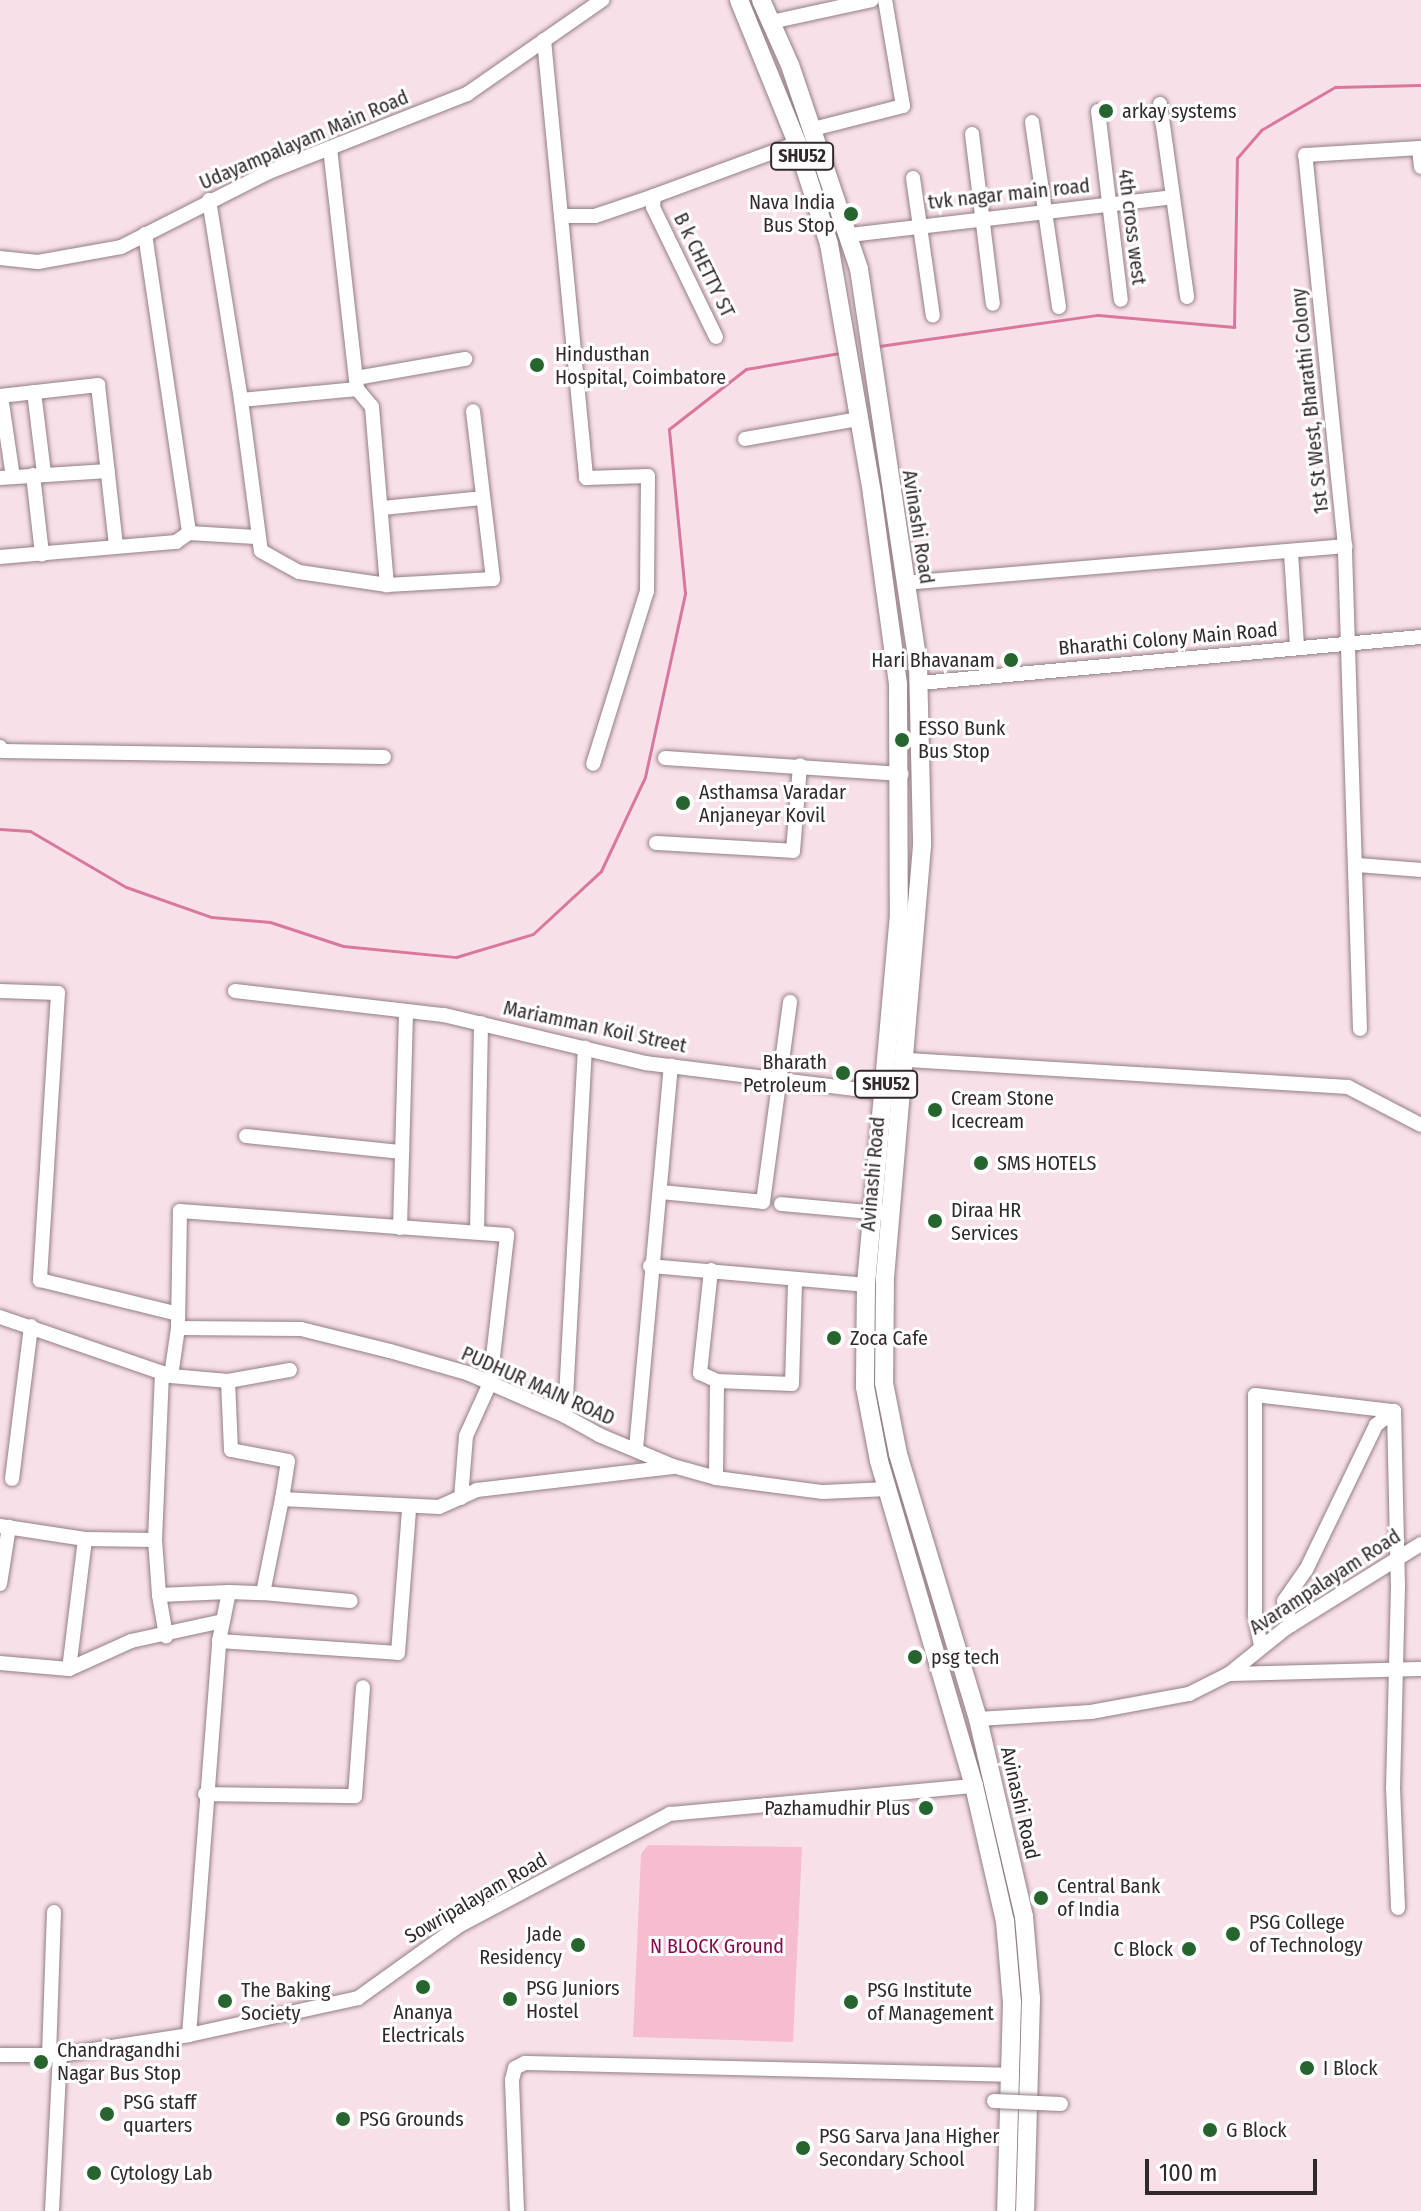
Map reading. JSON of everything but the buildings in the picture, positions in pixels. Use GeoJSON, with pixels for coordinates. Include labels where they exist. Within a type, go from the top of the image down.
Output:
{"type":"FeatureCollection","features":[{"type":"Feature","properties":{"kind":"main road","name":"Avinashi Road"},"geometry":{"type":"LineString","coordinates":[[739,0],[797,143],[829,244],[859,419],[898,684],[901,774],[899,914],[885,1093],[878,1257],[884,1383],[904,1476],[978,1719],[1024,1917],[1031,1999],[1025,2211]]}},
{"type":"Feature","properties":{"kind":"main road","name":"Avinashi Road"},"geometry":{"type":"LineString","coordinates":[[761,0],[813,129],[850,235],[865,315],[920,683],[922,846],[908,1060],[882,1212]]}},
{"type":"Feature","properties":{"kind":"main road","name":"Avinashi Road"},"geometry":{"type":"LineString","coordinates":[[878,1257],[866,1285],[865,1387],[887,1486],[974,1786]]}},
{"type":"Feature","properties":{"kind":"main road","name":"SHU52"},"geometry":{"type":"LineString","coordinates":[[974,1786],[1005,1921],[1011,2075],[1006,2211]]}},
{"type":"Feature","properties":{"kind":"street","name":"Udayampalayam Main Road"},"geometry":{"type":"LineString","coordinates":[[0,258],[38,262],[121,247],[209,200],[467,94],[602,0]]}},
{"type":"Feature","properties":{"kind":"street"},"geometry":{"type":"LineString","coordinates":[[771,22],[872,0]]}},
{"type":"Feature","properties":{"kind":"street"},"geometry":{"type":"LineString","coordinates":[[813,129],[903,106],[885,0]]}},
{"type":"Feature","properties":{"kind":"street"},"geometry":{"type":"LineString","coordinates":[[544,40],[586,478],[648,476],[647,591],[593,764]]}},
{"type":"Feature","properties":{"kind":"street"},"geometry":{"type":"LineString","coordinates":[[1160,104],[1187,297]]}},
{"type":"Feature","properties":{"kind":"street","name":"4th cross west"},"geometry":{"type":"LineString","coordinates":[[1098,111],[1121,300]]}},
{"type":"Feature","properties":{"kind":"street"},"geometry":{"type":"LineString","coordinates":[[1032,122],[1059,307]]}},
{"type":"Feature","properties":{"kind":"street"},"geometry":{"type":"LineString","coordinates":[[972,134],[993,304]]}},
{"type":"Feature","properties":{"kind":"street","name":"B k CHETTY ST"},"geometry":{"type":"LineString","coordinates":[[716,337],[653,207],[654,196],[797,143]]}},
{"type":"Feature","properties":{"kind":"street"},"geometry":{"type":"LineString","coordinates":[[330,148],[356,383],[372,407],[387,585]]}},
{"type":"Feature","properties":{"kind":"street"},"geometry":{"type":"LineString","coordinates":[[1420,148],[1421,167]]}},
{"type":"Feature","properties":{"kind":"street","name":"1st St West, Bharathi Colony"},"geometry":{"type":"LineString","coordinates":[[1360,1029],[1358,865],[1345,546],[1305,155],[1420,148]]}},
{"type":"Feature","properties":{"kind":"street"},"geometry":{"type":"LineString","coordinates":[[913,178],[933,316]]}},
{"type":"Feature","properties":{"kind":"street"},"geometry":{"type":"LineString","coordinates":[[561,216],[595,216],[654,196]]}},
{"type":"Feature","properties":{"kind":"street","name":"tvk nagar main road"},"geometry":{"type":"LineString","coordinates":[[850,235],[918,223],[985,220],[1172,197]]}},
{"type":"Feature","properties":{"kind":"street"},"geometry":{"type":"LineString","coordinates":[[209,200],[241,400],[256,537],[261,551],[299,572],[387,585],[493,579],[473,411]]}},
{"type":"Feature","properties":{"kind":"street"},"geometry":{"type":"LineString","coordinates":[[145,234],[189,533]]}},
{"type":"Feature","properties":{"kind":"street"},"geometry":{"type":"LineString","coordinates":[[241,400],[356,383],[465,359]]}},
{"type":"Feature","properties":{"kind":"street"},"geometry":{"type":"LineString","coordinates":[[108,471],[6,477],[0,396],[98,385],[108,471],[116,546]]}},
{"type":"Feature","properties":{"kind":"street"},"geometry":{"type":"LineString","coordinates":[[34,392],[42,554]]}},
{"type":"Feature","properties":{"kind":"street"},"geometry":{"type":"LineString","coordinates":[[745,439],[859,419]]}},
{"type":"Feature","properties":{"kind":"street"},"geometry":{"type":"LineString","coordinates":[[382,508],[482,498]]}},
{"type":"Feature","properties":{"kind":"street"},"geometry":{"type":"LineString","coordinates":[[0,557],[176,542],[189,533],[256,537]]}},
{"type":"Feature","properties":{"kind":"street"},"geometry":{"type":"LineString","coordinates":[[905,583],[1291,553],[1345,546]]}},
{"type":"Feature","properties":{"kind":"street"},"geometry":{"type":"LineString","coordinates":[[1291,553],[1297,647]]}},
{"type":"Feature","properties":{"kind":"street","name":"Bharathi Colony Main Road"},"geometry":{"type":"LineString","coordinates":[[920,683],[1421,637]]}},
{"type":"Feature","properties":{"kind":"street"},"geometry":{"type":"LineString","coordinates":[[0,747],[2,751],[384,757]]}},
{"type":"Feature","properties":{"kind":"street"},"geometry":{"type":"LineString","coordinates":[[665,758],[901,774]]}},
{"type":"Feature","properties":{"kind":"street"},"geometry":{"type":"LineString","coordinates":[[656,843],[793,851],[800,765]]}},
{"type":"Feature","properties":{"kind":"street"},"geometry":{"type":"LineString","coordinates":[[1358,865],[1421,870]]}},
{"type":"Feature","properties":{"kind":"street","name":"PUDHUR MAIN ROAD"},"geometry":{"type":"LineString","coordinates":[[0,991],[58,993],[40,1280],[178,1321],[301,1329],[490,1383],[673,1466],[716,1478],[823,1492],[887,1486],[904,1476]]}},
{"type":"Feature","properties":{"kind":"street","name":"Mariamman Koil Street"},"geometry":{"type":"LineString","coordinates":[[235,991],[297,1002],[481,1023],[671,1066],[885,1093]]}},
{"type":"Feature","properties":{"kind":"street"},"geometry":{"type":"LineString","coordinates":[[660,1192],[763,1202],[790,1002]]}},
{"type":"Feature","properties":{"kind":"street"},"geometry":{"type":"LineString","coordinates":[[400,1228],[406,1013]]}},
{"type":"Feature","properties":{"kind":"street"},"geometry":{"type":"LineString","coordinates":[[477,1232],[481,1023]]}},
{"type":"Feature","properties":{"kind":"street"},"geometry":{"type":"LineString","coordinates":[[565,1416],[585,1048]]}},
{"type":"Feature","properties":{"kind":"street"},"geometry":{"type":"LineString","coordinates":[[908,1060],[1348,1087],[1421,1125]]}},
{"type":"Feature","properties":{"kind":"street"},"geometry":{"type":"LineString","coordinates":[[636,1449],[650,1266],[671,1066]]}},
{"type":"Feature","properties":{"kind":"street"},"geometry":{"type":"LineString","coordinates":[[246,1136],[402,1152]]}},
{"type":"Feature","properties":{"kind":"street"},"geometry":{"type":"LineString","coordinates":[[781,1204],[882,1212]]}},
{"type":"Feature","properties":{"kind":"street"},"geometry":{"type":"LineString","coordinates":[[166,1636],[155,1540],[166,1375],[178,1321],[180,1211],[507,1235],[490,1383],[466,1436],[461,1498]]}},
{"type":"Feature","properties":{"kind":"street"},"geometry":{"type":"LineString","coordinates":[[650,1266],[866,1285]]}},
{"type":"Feature","properties":{"kind":"street"},"geometry":{"type":"LineString","coordinates":[[711,1270],[700,1373],[717,1381],[792,1384],[795,1280]]}},
{"type":"Feature","properties":{"kind":"street"},"geometry":{"type":"LineString","coordinates":[[0,1317],[166,1375],[228,1381],[290,1370]]}},
{"type":"Feature","properties":{"kind":"street"},"geometry":{"type":"LineString","coordinates":[[12,1479],[31,1326]]}},
{"type":"Feature","properties":{"kind":"street"},"geometry":{"type":"LineString","coordinates":[[228,1381],[231,1450],[288,1461],[263,1593]]}},
{"type":"Feature","properties":{"kind":"street"},"geometry":{"type":"LineString","coordinates":[[716,1478],[717,1381]]}},
{"type":"Feature","properties":{"kind":"street"},"geometry":{"type":"LineString","coordinates":[[1261,1646],[1255,1614],[1255,1395],[1394,1411]]}},
{"type":"Feature","properties":{"kind":"street"},"geometry":{"type":"LineString","coordinates":[[1394,1411],[1396,1563],[1393,1669],[1398,1908]]}},
{"type":"Feature","properties":{"kind":"street"},"geometry":{"type":"LineString","coordinates":[[1291,1625],[1284,1601],[1306,1570],[1376,1425],[1394,1411]]}},
{"type":"Feature","properties":{"kind":"street"},"geometry":{"type":"LineString","coordinates":[[282,1499],[409,1509],[439,1507],[477,1490],[673,1466]]}},
{"type":"Feature","properties":{"kind":"street"},"geometry":{"type":"LineString","coordinates":[[219,1641],[398,1653],[409,1509]]}},
{"type":"Feature","properties":{"kind":"street"},"geometry":{"type":"LineString","coordinates":[[0,1584],[5,1527],[85,1539],[155,1540]]}},
{"type":"Feature","properties":{"kind":"street"},"geometry":{"type":"LineString","coordinates":[[69,1669],[85,1539]]}},
{"type":"Feature","properties":{"kind":"street","name":"Avarampalayam Road"},"geometry":{"type":"LineString","coordinates":[[978,1719],[1091,1712],[1189,1694],[1229,1674],[1291,1625],[1396,1563],[1421,1544]]}},
{"type":"Feature","properties":{"kind":"street"},"geometry":{"type":"LineString","coordinates":[[1396,1563],[1421,1558]]}},
{"type":"Feature","properties":{"kind":"street"},"geometry":{"type":"LineString","coordinates":[[189,2035],[205,1794],[219,1641],[229,1592]]}},
{"type":"Feature","properties":{"kind":"street"},"geometry":{"type":"LineString","coordinates":[[159,1595],[263,1593],[351,1601]]}},
{"type":"Feature","properties":{"kind":"street"},"geometry":{"type":"LineString","coordinates":[[0,1663],[69,1669],[131,1641],[166,1636],[223,1621]]}},
{"type":"Feature","properties":{"kind":"street"},"geometry":{"type":"LineString","coordinates":[[1229,1674],[1421,1669]]}},
{"type":"Feature","properties":{"kind":"street"},"geometry":{"type":"LineString","coordinates":[[205,1794],[355,1796],[363,1687]]}},
{"type":"Feature","properties":{"kind":"street","name":"Sowripalayam Road"},"geometry":{"type":"LineString","coordinates":[[0,2055],[54,2055],[189,2035],[358,1998],[460,1925],[670,1814],[974,1786]]}},
{"type":"Feature","properties":{"kind":"street"},"geometry":{"type":"LineString","coordinates":[[52,2211],[54,1912]]}},
{"type":"Feature","properties":{"kind":"street"},"geometry":{"type":"LineString","coordinates":[[517,2211],[512,2080],[515,2068],[525,2063],[1011,2075]]}},
{"type":"Feature","properties":{"kind":"street"},"geometry":{"type":"LineString","coordinates":[[994,2101],[1061,2104]]}},
{"type":"Feature","properties":{"kind":"green space","name":"N BLOCK Ground"},"geometry":{"type":"Polygon","coordinates":[[[648,1845],[802,1847],[793,2042],[633,2037],[641,1854],[648,1845]]]}},
{"type":"Feature","properties":{"kind":"waterway"},"geometry":{"type":"LineString","coordinates":[[879,346],[1098,315],[1234,327],[1237,158],[1261,130],[1335,87],[1421,85]]}},
{"type":"Feature","properties":{"kind":"waterway"},"geometry":{"type":"LineString","coordinates":[[0,829],[30,831],[126,887],[211,917],[270,922],[343,946],[456,957],[533,934],[601,871],[645,777],[685,593],[669,429],[746,369],[840,353]]}},
{"type":"Feature","properties":{"kind":"place","name":"arkay systems"},"geometry":{"type":"Point","coordinates":[1106,111]}},
{"type":"Feature","properties":{"kind":"place","name":"Nava India Bus Stop"},"geometry":{"type":"Point","coordinates":[851,214]}},
{"type":"Feature","properties":{"kind":"place","name":"Hindusthan Hospital, Coimbatore"},"geometry":{"type":"Point","coordinates":[537,365]}},
{"type":"Feature","properties":{"kind":"place","name":"Hari Bhavanam"},"geometry":{"type":"Point","coordinates":[1011,660]}},
{"type":"Feature","properties":{"kind":"place","name":"ESSO Bunk Bus Stop"},"geometry":{"type":"Point","coordinates":[902,740]}},
{"type":"Feature","properties":{"kind":"place","name":"Asthamsa Varadar Anjaneyar Kovil"},"geometry":{"type":"Point","coordinates":[683,803]}},
{"type":"Feature","properties":{"kind":"place","name":"Bharath Petroleum"},"geometry":{"type":"Point","coordinates":[843,1073]}},
{"type":"Feature","properties":{"kind":"place","name":"Cream Stone Icecream"},"geometry":{"type":"Point","coordinates":[935,1110]}},
{"type":"Feature","properties":{"kind":"place","name":"SMS HOTELS"},"geometry":{"type":"Point","coordinates":[981,1163]}},
{"type":"Feature","properties":{"kind":"place","name":"Diraa HR Services"},"geometry":{"type":"Point","coordinates":[935,1221]}},
{"type":"Feature","properties":{"kind":"place","name":"Zoca Cafe"},"geometry":{"type":"Point","coordinates":[834,1338]}},
{"type":"Feature","properties":{"kind":"place","name":"psg tech"},"geometry":{"type":"Point","coordinates":[915,1657]}},
{"type":"Feature","properties":{"kind":"place","name":"Pazhamudhir Plus"},"geometry":{"type":"Point","coordinates":[926,1808]}},
{"type":"Feature","properties":{"kind":"place","name":"Central Bank of India"},"geometry":{"type":"Point","coordinates":[1041,1898]}},
{"type":"Feature","properties":{"kind":"place","name":"PSG College of Technology"},"geometry":{"type":"Point","coordinates":[1233,1934]}},
{"type":"Feature","properties":{"kind":"place","name":"Jade Residency"},"geometry":{"type":"Point","coordinates":[578,1945]}},
{"type":"Feature","properties":{"kind":"place","name":"C Block"},"geometry":{"type":"Point","coordinates":[1189,1949]}},
{"type":"Feature","properties":{"kind":"place","name":"Ananya Electricals"},"geometry":{"type":"Point","coordinates":[423,1987]}},
{"type":"Feature","properties":{"kind":"place","name":"PSG Juniors Hostel"},"geometry":{"type":"Point","coordinates":[510,1999]}},
{"type":"Feature","properties":{"kind":"place","name":"The Baking Society"},"geometry":{"type":"Point","coordinates":[225,2001]}},
{"type":"Feature","properties":{"kind":"place","name":"PSG Institute of Management"},"geometry":{"type":"Point","coordinates":[851,2002]}},
{"type":"Feature","properties":{"kind":"place","name":"Chandragandhi Nagar Bus Stop"},"geometry":{"type":"Point","coordinates":[41,2062]}},
{"type":"Feature","properties":{"kind":"place","name":"I Block"},"geometry":{"type":"Point","coordinates":[1307,2068]}},
{"type":"Feature","properties":{"kind":"place","name":"PSG staff quarters"},"geometry":{"type":"Point","coordinates":[107,2114]}},
{"type":"Feature","properties":{"kind":"place","name":"PSG Grounds"},"geometry":{"type":"Point","coordinates":[343,2119]}},
{"type":"Feature","properties":{"kind":"place","name":"G Block"},"geometry":{"type":"Point","coordinates":[1210,2130]}},
{"type":"Feature","properties":{"kind":"place","name":"PSG Sarva Jana Higher Secondary School"},"geometry":{"type":"Point","coordinates":[803,2148]}},
{"type":"Feature","properties":{"kind":"place","name":"Cytology Lab"},"geometry":{"type":"Point","coordinates":[94,2173]}}]}
